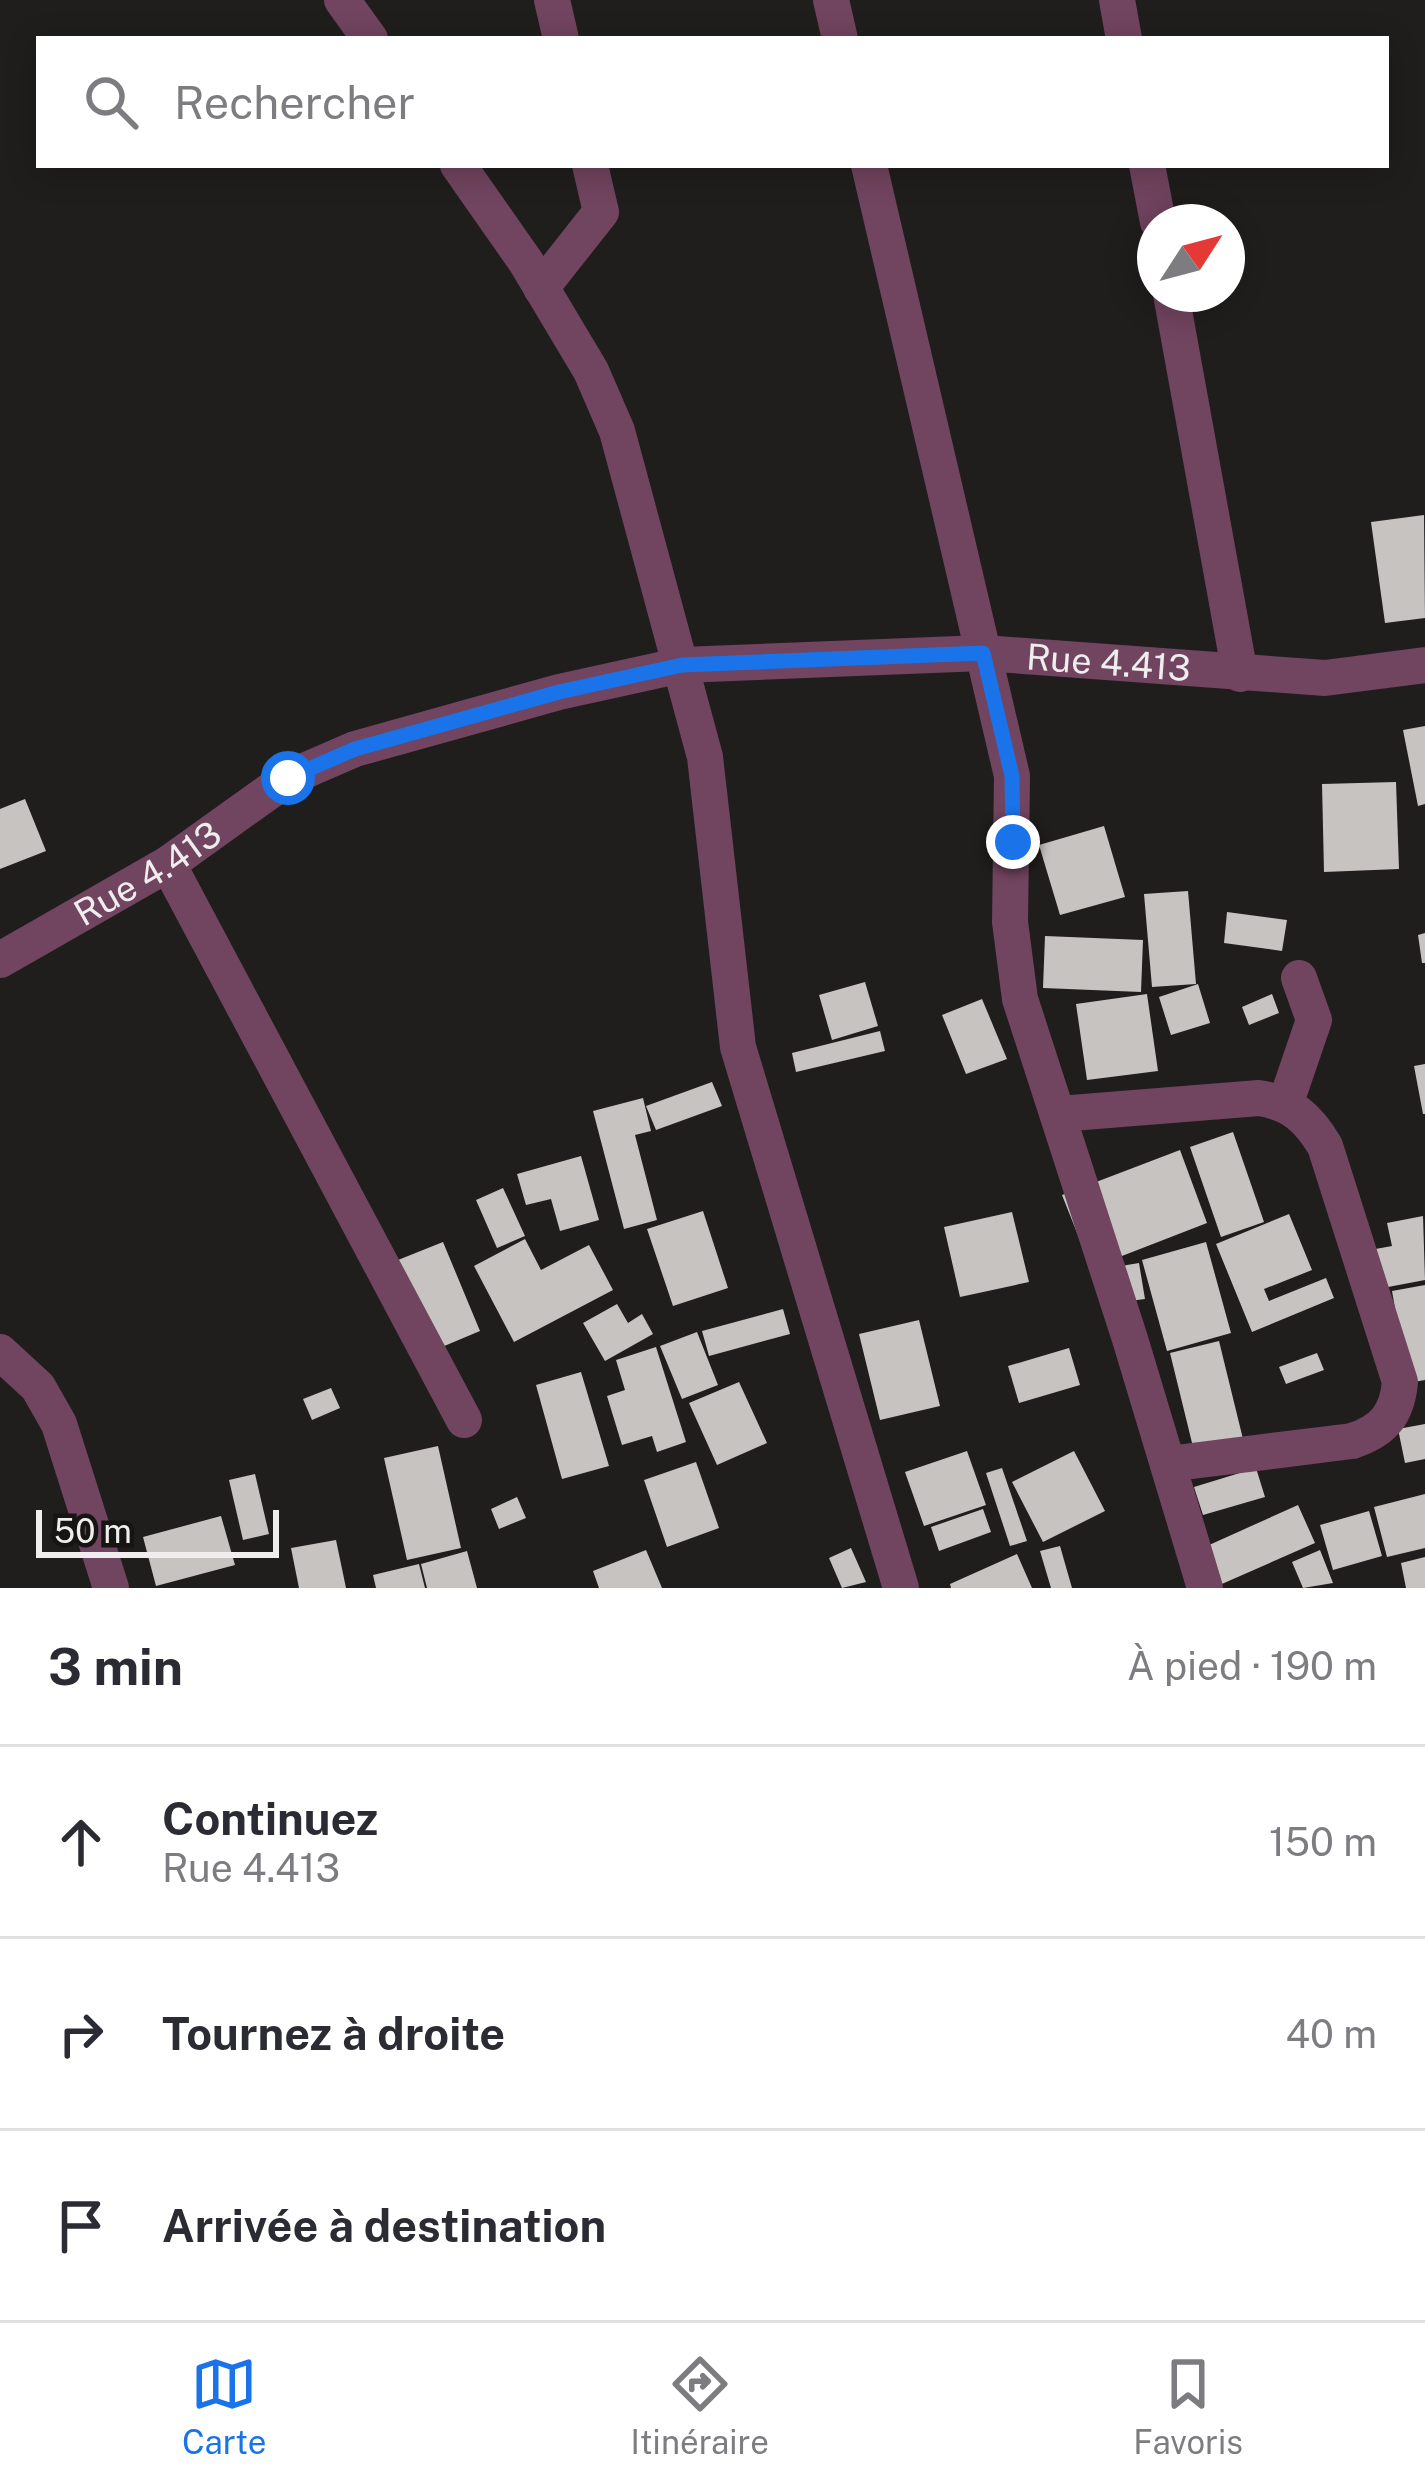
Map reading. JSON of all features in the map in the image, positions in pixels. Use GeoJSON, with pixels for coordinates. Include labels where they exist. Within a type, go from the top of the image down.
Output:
{"type":"FeatureCollection","features":[{"type":"Feature","properties":{"kind":"street"},"geometry":{"type":"LineString","coordinates":[[342,0],[368,36]]}},
{"type":"Feature","properties":{"kind":"street"},"geometry":{"type":"LineString","coordinates":[[552,0],[560,36]]}},
{"type":"Feature","properties":{"kind":"street"},"geometry":{"type":"LineString","coordinates":[[831,0],[839,36]]}},
{"type":"Feature","properties":{"kind":"street"},"geometry":{"type":"LineString","coordinates":[[1117,0],[1123,36]]}},
{"type":"Feature","properties":{"kind":"street"},"geometry":{"type":"LineString","coordinates":[[460,168],[591,371],[616,431],[705,758],[738,1047],[901,1588]]}},
{"type":"Feature","properties":{"kind":"street"},"geometry":{"type":"LineString","coordinates":[[541,288],[601,212],[591,168]]}},
{"type":"Feature","properties":{"kind":"street"},"geometry":{"type":"LineString","coordinates":[[870,168],[1012,776],[1010,922],[1020,998],[1205,1588]]}},
{"type":"Feature","properties":{"kind":"street"},"geometry":{"type":"LineString","coordinates":[[1148,168],[1155,204]]}},
{"type":"Feature","properties":{"kind":"street"},"geometry":{"type":"LineString","coordinates":[[1174,312],[1240,674]]}},
{"type":"Feature","properties":{"kind":"street","name":"Rue 4.413"},"geometry":{"type":"LineString","coordinates":[[0,960],[168,864],[288,778],[355,749],[559,692],[682,665],[983,653],[1325,678],[1425,665]]}},
{"type":"Feature","properties":{"kind":"street"},"geometry":{"type":"LineString","coordinates":[[168,864],[464,1420]]}},
{"type":"Feature","properties":{"kind":"street"},"geometry":{"type":"LineString","coordinates":[[1286,1102],[1314,1020],[1299,978]]}},
{"type":"Feature","properties":{"kind":"street"},"geometry":{"type":"LineString","coordinates":[[1059,1114],[1259,1098],[1286,1102],[1312,1125],[1325,1145],[1400,1382],[1398,1406],[1377,1433],[1352,1441],[1168,1465]]}},
{"type":"Feature","properties":{"kind":"street"},"geometry":{"type":"LineString","coordinates":[[0,1352],[38,1388],[59,1424],[111,1588]]}},
{"type":"Feature","properties":{"kind":"building"},"geometry":{"type":"Polygon","coordinates":[[[1424,515],[1425,618],[1385,623],[1371,522],[1424,515]]]}},
{"type":"Feature","properties":{"kind":"building"},"geometry":{"type":"Polygon","coordinates":[[[1425,726],[1425,804],[1418,806],[1403,730],[1425,726]]]}},
{"type":"Feature","properties":{"kind":"building"},"geometry":{"type":"Polygon","coordinates":[[[1396,782],[1399,869],[1324,872],[1322,784],[1396,782]]]}},
{"type":"Feature","properties":{"kind":"building"},"geometry":{"type":"Polygon","coordinates":[[[25,799],[46,851],[0,869],[0,809],[25,799]]]}},
{"type":"Feature","properties":{"kind":"building"},"geometry":{"type":"Polygon","coordinates":[[[1104,826],[1125,897],[1060,915],[1039,845],[1104,826]]]}},
{"type":"Feature","properties":{"kind":"building"},"geometry":{"type":"Polygon","coordinates":[[[1188,891],[1196,984],[1152,987],[1144,894],[1188,891]]]}},
{"type":"Feature","properties":{"kind":"building"},"geometry":{"type":"Polygon","coordinates":[[[1227,912],[1287,920],[1282,951],[1224,943],[1227,912]]]}},
{"type":"Feature","properties":{"kind":"building"},"geometry":{"type":"Polygon","coordinates":[[[1425,933],[1425,963],[1422,963],[1418,935],[1425,933]]]}},
{"type":"Feature","properties":{"kind":"building"},"geometry":{"type":"Polygon","coordinates":[[[1045,936],[1143,940],[1141,992],[1043,988],[1045,936]]]}},
{"type":"Feature","properties":{"kind":"building"},"geometry":{"type":"Polygon","coordinates":[[[865,982],[878,1026],[832,1040],[819,995],[865,982]]]}},
{"type":"Feature","properties":{"kind":"building"},"geometry":{"type":"Polygon","coordinates":[[[1198,984],[1210,1023],[1171,1035],[1159,997],[1198,984]]]}},
{"type":"Feature","properties":{"kind":"building"},"geometry":{"type":"Polygon","coordinates":[[[1147,994],[1158,1071],[1087,1080],[1076,1004],[1147,994]]]}},
{"type":"Feature","properties":{"kind":"building"},"geometry":{"type":"Polygon","coordinates":[[[1272,994],[1279,1013],[1249,1025],[1242,1007],[1272,994]]]}},
{"type":"Feature","properties":{"kind":"building"},"geometry":{"type":"Polygon","coordinates":[[[982,999],[1007,1059],[966,1074],[942,1015],[982,999]]]}},
{"type":"Feature","properties":{"kind":"building"},"geometry":{"type":"Polygon","coordinates":[[[880,1031],[885,1051],[796,1072],[792,1053],[880,1031]]]}},
{"type":"Feature","properties":{"kind":"building"},"geometry":{"type":"Polygon","coordinates":[[[1425,1064],[1425,1114],[1423,1114],[1414,1066],[1425,1064]]]}},
{"type":"Feature","properties":{"kind":"building"},"geometry":{"type":"Polygon","coordinates":[[[712,1082],[722,1106],[656,1130],[646,1106],[712,1082]]]}},
{"type":"Feature","properties":{"kind":"building"},"geometry":{"type":"Polygon","coordinates":[[[643,1098],[651,1131],[635,1135],[657,1220],[624,1229],[593,1111],[643,1098]]]}},
{"type":"Feature","properties":{"kind":"building"},"geometry":{"type":"Polygon","coordinates":[[[1233,1132],[1264,1222],[1221,1237],[1190,1147],[1233,1132]]]}},
{"type":"Feature","properties":{"kind":"building"},"geometry":{"type":"Polygon","coordinates":[[[1180,1150],[1207,1223],[1091,1268],[1062,1195],[1180,1150]]]}},
{"type":"Feature","properties":{"kind":"building"},"geometry":{"type":"Polygon","coordinates":[[[581,1156],[599,1220],[560,1231],[551,1199],[526,1205],[517,1174],[581,1156]]]}},
{"type":"Feature","properties":{"kind":"building"},"geometry":{"type":"Polygon","coordinates":[[[503,1188],[525,1236],[497,1248],[476,1200],[503,1188]]]}},
{"type":"Feature","properties":{"kind":"building"},"geometry":{"type":"Polygon","coordinates":[[[703,1211],[728,1288],[673,1306],[647,1229],[703,1211]]]}},
{"type":"Feature","properties":{"kind":"building"},"geometry":{"type":"Polygon","coordinates":[[[1012,1212],[1029,1282],[960,1297],[944,1227],[1012,1212]]]}},
{"type":"Feature","properties":{"kind":"building"},"geometry":{"type":"Polygon","coordinates":[[[1289,1214],[1312,1270],[1264,1289],[1269,1301],[1326,1278],[1334,1298],[1252,1332],[1216,1244],[1289,1214]]]}},
{"type":"Feature","properties":{"kind":"building"},"geometry":{"type":"Polygon","coordinates":[[[1423,1216],[1425,1280],[1367,1291],[1359,1252],[1392,1246],[1387,1223],[1423,1216]]]}},
{"type":"Feature","properties":{"kind":"building"},"geometry":{"type":"Polygon","coordinates":[[[525,1239],[541,1270],[589,1245],[613,1290],[514,1342],[474,1266],[525,1239]]]}},
{"type":"Feature","properties":{"kind":"building"},"geometry":{"type":"Polygon","coordinates":[[[443,1242],[480,1331],[430,1352],[393,1262],[443,1242]]]}},
{"type":"Feature","properties":{"kind":"building"},"geometry":{"type":"Polygon","coordinates":[[[1206,1242],[1231,1333],[1167,1351],[1142,1260],[1206,1242]]]}},
{"type":"Feature","properties":{"kind":"building"},"geometry":{"type":"Polygon","coordinates":[[[1139,1263],[1145,1299],[1114,1303],[1109,1268],[1139,1263]]]}},
{"type":"Feature","properties":{"kind":"building"},"geometry":{"type":"Polygon","coordinates":[[[1425,1285],[1425,1380],[1396,1385],[1404,1360],[1392,1291],[1425,1285]]]}},
{"type":"Feature","properties":{"kind":"building"},"geometry":{"type":"Polygon","coordinates":[[[617,1304],[628,1323],[642,1314],[653,1334],[605,1361],[583,1323],[617,1304]]]}},
{"type":"Feature","properties":{"kind":"building"},"geometry":{"type":"Polygon","coordinates":[[[783,1309],[790,1334],[709,1356],[702,1331],[783,1309]]]}},
{"type":"Feature","properties":{"kind":"building"},"geometry":{"type":"Polygon","coordinates":[[[919,1320],[940,1406],[880,1420],[859,1334],[919,1320]]]}},
{"type":"Feature","properties":{"kind":"building"},"geometry":{"type":"Polygon","coordinates":[[[697,1332],[718,1385],[682,1399],[660,1346],[697,1332]]]}},
{"type":"Feature","properties":{"kind":"building"},"geometry":{"type":"Polygon","coordinates":[[[1219,1341],[1243,1439],[1194,1451],[1170,1353],[1219,1341]]]}},
{"type":"Feature","properties":{"kind":"building"},"geometry":{"type":"Polygon","coordinates":[[[656,1347],[686,1442],[657,1452],[652,1436],[622,1445],[607,1396],[625,1390],[616,1360],[656,1347]]]}},
{"type":"Feature","properties":{"kind":"building"},"geometry":{"type":"Polygon","coordinates":[[[1069,1348],[1080,1385],[1019,1403],[1008,1366],[1069,1348]]]}},
{"type":"Feature","properties":{"kind":"building"},"geometry":{"type":"Polygon","coordinates":[[[1317,1353],[1324,1370],[1286,1384],[1279,1367],[1317,1353]]]}},
{"type":"Feature","properties":{"kind":"building"},"geometry":{"type":"Polygon","coordinates":[[[581,1372],[609,1466],[562,1479],[536,1385],[581,1372]]]}},
{"type":"Feature","properties":{"kind":"building"},"geometry":{"type":"Polygon","coordinates":[[[739,1382],[767,1443],[717,1465],[689,1403],[739,1382]]]}},
{"type":"Feature","properties":{"kind":"building"},"geometry":{"type":"Polygon","coordinates":[[[331,1388],[340,1408],[312,1420],[303,1399],[331,1388]]]}},
{"type":"Feature","properties":{"kind":"building"},"geometry":{"type":"Polygon","coordinates":[[[1425,1424],[1425,1459],[1405,1463],[1398,1429],[1425,1424]]]}},
{"type":"Feature","properties":{"kind":"building"},"geometry":{"type":"Polygon","coordinates":[[[438,1446],[461,1548],[407,1560],[384,1458],[438,1446]]]}},
{"type":"Feature","properties":{"kind":"building"},"geometry":{"type":"Polygon","coordinates":[[[967,1451],[986,1505],[924,1526],[905,1472],[967,1451]]]}},
{"type":"Feature","properties":{"kind":"building"},"geometry":{"type":"Polygon","coordinates":[[[1074,1451],[1105,1511],[1043,1542],[1012,1482],[1074,1451]]]}},
{"type":"Feature","properties":{"kind":"building"},"geometry":{"type":"Polygon","coordinates":[[[696,1462],[719,1528],[667,1547],[644,1480],[696,1462]]]}},
{"type":"Feature","properties":{"kind":"building"},"geometry":{"type":"Polygon","coordinates":[[[1002,1468],[1027,1541],[1010,1546],[986,1473],[1002,1468]]]}},
{"type":"Feature","properties":{"kind":"building"},"geometry":{"type":"Polygon","coordinates":[[[1256,1468],[1265,1497],[1203,1515],[1194,1487],[1256,1468]]]}},
{"type":"Feature","properties":{"kind":"building"},"geometry":{"type":"Polygon","coordinates":[[[255,1474],[269,1534],[243,1540],[229,1480],[255,1474]]]}},
{"type":"Feature","properties":{"kind":"building"},"geometry":{"type":"Polygon","coordinates":[[[1425,1494],[1425,1548],[1387,1557],[1374,1507],[1425,1494]]]}},
{"type":"Feature","properties":{"kind":"building"},"geometry":{"type":"Polygon","coordinates":[[[517,1497],[526,1518],[499,1529],[491,1509],[517,1497]]]}},
{"type":"Feature","properties":{"kind":"building"},"geometry":{"type":"Polygon","coordinates":[[[1298,1505],[1315,1543],[1215,1587],[1198,1550],[1298,1505]]]}},
{"type":"Feature","properties":{"kind":"building"},"geometry":{"type":"Polygon","coordinates":[[[983,1509],[991,1532],[939,1551],[931,1527],[983,1509]]]}},
{"type":"Feature","properties":{"kind":"building"},"geometry":{"type":"Polygon","coordinates":[[[1369,1511],[1382,1556],[1333,1570],[1320,1525],[1369,1511]]]}},
{"type":"Feature","properties":{"kind":"building"},"geometry":{"type":"Polygon","coordinates":[[[221,1516],[235,1565],[156,1586],[143,1537],[221,1516]]]}},
{"type":"Feature","properties":{"kind":"building"},"geometry":{"type":"Polygon","coordinates":[[[336,1540],[346,1588],[299,1588],[291,1548],[336,1540]]]}},
{"type":"Feature","properties":{"kind":"building"},"geometry":{"type":"Polygon","coordinates":[[[1060,1546],[1072,1588],[1051,1588],[1040,1551],[1060,1546]]]}},
{"type":"Feature","properties":{"kind":"building"},"geometry":{"type":"Polygon","coordinates":[[[851,1548],[866,1582],[842,1588],[829,1558],[851,1548]]]}},
{"type":"Feature","properties":{"kind":"building"},"geometry":{"type":"Polygon","coordinates":[[[646,1550],[662,1588],[599,1588],[593,1571],[646,1550]]]}},
{"type":"Feature","properties":{"kind":"building"},"geometry":{"type":"Polygon","coordinates":[[[1320,1550],[1333,1583],[1303,1588],[1292,1562],[1320,1550]]]}},
{"type":"Feature","properties":{"kind":"building"},"geometry":{"type":"Polygon","coordinates":[[[467,1551],[477,1588],[427,1588],[421,1564],[467,1551]]]}},
{"type":"Feature","properties":{"kind":"building"},"geometry":{"type":"Polygon","coordinates":[[[1017,1554],[1032,1588],[951,1588],[950,1584],[1017,1554]]]}},
{"type":"Feature","properties":{"kind":"building"},"geometry":{"type":"Polygon","coordinates":[[[1425,1557],[1425,1588],[1406,1588],[1401,1563],[1425,1557]]]}},
{"type":"Feature","properties":{"kind":"building"},"geometry":{"type":"Polygon","coordinates":[[[419,1564],[425,1588],[376,1588],[373,1575],[419,1564]]]}},
{"type":"Feature","properties":{"kind":"route"},"geometry":{"type":"LineString","coordinates":[[288,778],[355,749],[559,692],[682,665],[983,653],[1012,776],[1013,842]]}}]}
